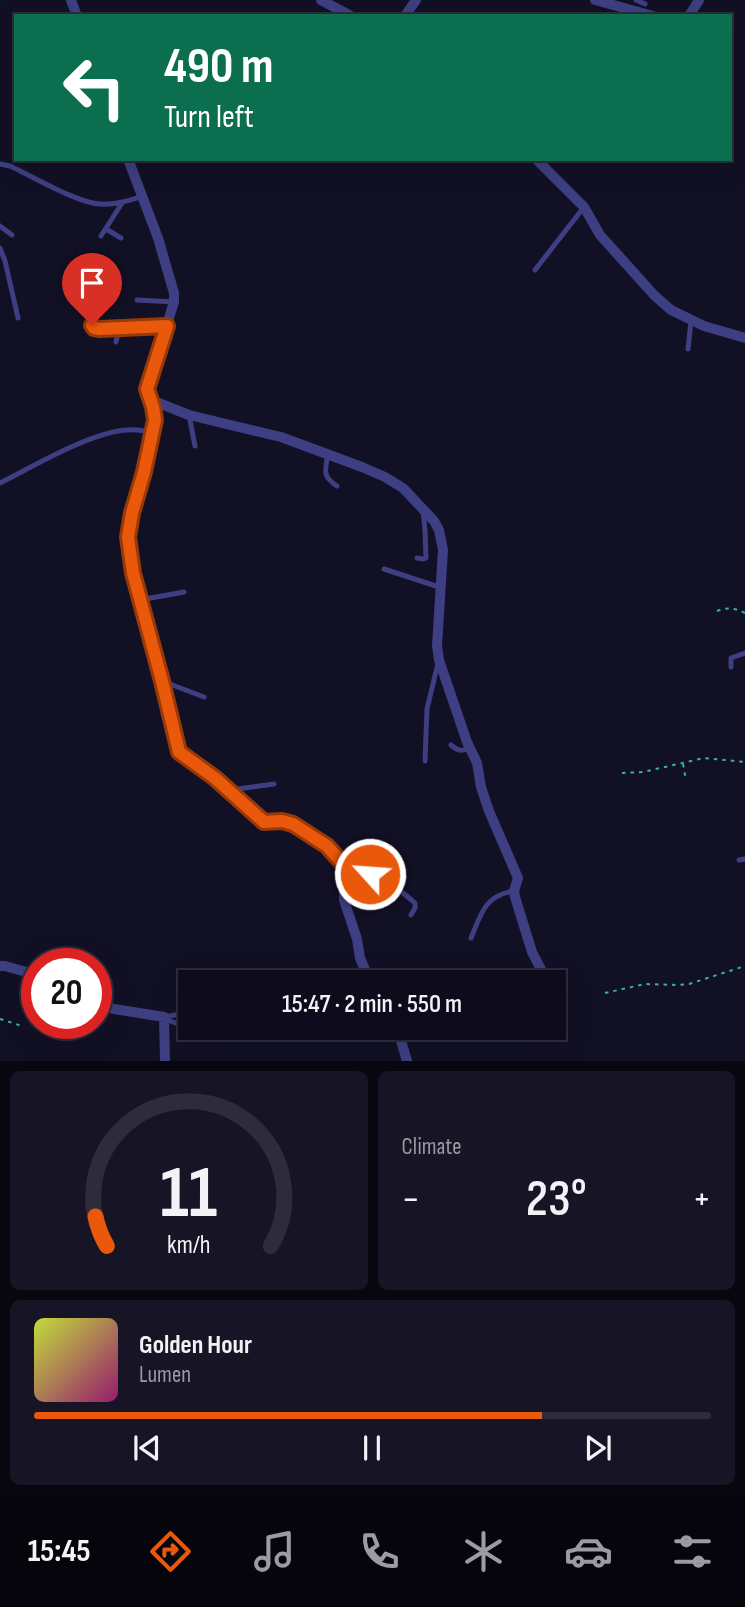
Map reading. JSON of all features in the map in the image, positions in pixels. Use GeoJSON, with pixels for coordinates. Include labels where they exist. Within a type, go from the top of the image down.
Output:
{"type":"FeatureCollection","features":[{"type":"Feature","properties":{"kind":"street"},"geometry":{"type":"LineString","coordinates":[[321,0],[347,14]]}},
{"type":"Feature","properties":{"kind":"street"},"geometry":{"type":"LineString","coordinates":[[595,0],[620,3],[648,14]]}},
{"type":"Feature","properties":{"kind":"street"},"geometry":{"type":"LineString","coordinates":[[129,161],[173,286],[174,302],[147,389],[154,413],[153,432],[128,537],[130,560],[179,752],[230,790],[264,822],[282,821],[293,824],[327,846],[343,864],[344,900],[365,970]]}},
{"type":"Feature","properties":{"kind":"street"},"geometry":{"type":"LineString","coordinates":[[538,161],[584,207],[600,235],[671,310],[691,321],[745,338]]}},
{"type":"Feature","properties":{"kind":"street"},"geometry":{"type":"LineString","coordinates":[[151,400],[189,415],[281,437],[386,477],[403,488],[434,521],[439,530],[444,558],[439,660],[477,763],[489,811],[517,875],[514,891],[532,952],[541,970]]}},
{"type":"Feature","properties":{"kind":"street"},"geometry":{"type":"LineString","coordinates":[[0,966],[21,970]]}},
{"type":"Feature","properties":{"kind":"street"},"geometry":{"type":"LineString","coordinates":[[112,1008],[165,1018],[164,1061]]}},
{"type":"Feature","properties":{"kind":"street"},"geometry":{"type":"LineString","coordinates":[[401,1040],[407,1061]]}},
{"type":"Feature","properties":{"kind":"lane"},"geometry":{"type":"LineString","coordinates":[[636,0],[645,4]]}},
{"type":"Feature","properties":{"kind":"lane"},"geometry":{"type":"LineString","coordinates":[[0,164],[89,202],[122,203],[143,196]]}},
{"type":"Feature","properties":{"kind":"lane"},"geometry":{"type":"LineString","coordinates":[[102,236],[122,203]]}},
{"type":"Feature","properties":{"kind":"lane"},"geometry":{"type":"LineString","coordinates":[[535,271],[584,207]]}},
{"type":"Feature","properties":{"kind":"lane"},"geometry":{"type":"LineString","coordinates":[[0,226],[12,235]]}},
{"type":"Feature","properties":{"kind":"lane"},"geometry":{"type":"LineString","coordinates":[[106,229],[121,238]]}},
{"type":"Feature","properties":{"kind":"lane"},"geometry":{"type":"LineString","coordinates":[[0,248],[18,318]]}},
{"type":"Feature","properties":{"kind":"lane"},"geometry":{"type":"LineString","coordinates":[[137,300],[174,302]]}},
{"type":"Feature","properties":{"kind":"lane"},"geometry":{"type":"LineString","coordinates":[[93,313],[94,328],[167,326]]}},
{"type":"Feature","properties":{"kind":"lane"},"geometry":{"type":"LineString","coordinates":[[688,349],[691,321]]}},
{"type":"Feature","properties":{"kind":"lane"},"geometry":{"type":"LineString","coordinates":[[116,342],[119,328]]}},
{"type":"Feature","properties":{"kind":"lane"},"geometry":{"type":"LineString","coordinates":[[189,415],[195,446]]}},
{"type":"Feature","properties":{"kind":"lane"},"geometry":{"type":"LineString","coordinates":[[0,483],[107,433],[125,430],[153,432]]}},
{"type":"Feature","properties":{"kind":"lane"},"geometry":{"type":"LineString","coordinates":[[328,454],[325,472],[327,478],[337,486]]}},
{"type":"Feature","properties":{"kind":"lane"},"geometry":{"type":"LineString","coordinates":[[417,558],[426,558],[422,508]]}},
{"type":"Feature","properties":{"kind":"lane"},"geometry":{"type":"LineString","coordinates":[[384,569],[442,588]]}},
{"type":"Feature","properties":{"kind":"lane"},"geometry":{"type":"LineString","coordinates":[[140,600],[184,592]]}},
{"type":"Feature","properties":{"kind":"lane"},"geometry":{"type":"LineString","coordinates":[[731,667],[731,658],[745,653]]}},
{"type":"Feature","properties":{"kind":"lane"},"geometry":{"type":"LineString","coordinates":[[425,761],[427,709],[439,660]]}},
{"type":"Feature","properties":{"kind":"lane"},"geometry":{"type":"LineString","coordinates":[[162,681],[204,697]]}},
{"type":"Feature","properties":{"kind":"lane"},"geometry":{"type":"LineString","coordinates":[[452,745],[461,751],[471,748]]}},
{"type":"Feature","properties":{"kind":"lane"},"geometry":{"type":"LineString","coordinates":[[230,790],[274,784]]}},
{"type":"Feature","properties":{"kind":"lane"},"geometry":{"type":"LineString","coordinates":[[343,864],[362,870],[403,892],[415,902],[411,915]]}},
{"type":"Feature","properties":{"kind":"lane"},"geometry":{"type":"LineString","coordinates":[[471,938],[483,910],[491,900],[503,892],[514,891]]}},
{"type":"Feature","properties":{"kind":"lane"},"geometry":{"type":"LineString","coordinates":[[165,1018],[178,1015]]}},
{"type":"Feature","properties":{"kind":"lane"},"geometry":{"type":"LineString","coordinates":[[165,1018],[178,1024]]}},
{"type":"Feature","properties":{"kind":"path"},"geometry":{"type":"LineString","coordinates":[[717,611],[726,608],[745,613]]}},
{"type":"Feature","properties":{"kind":"path"},"geometry":{"type":"LineString","coordinates":[[622,773],[643,772],[704,758],[745,762]]}},
{"type":"Feature","properties":{"kind":"path"},"geometry":{"type":"LineString","coordinates":[[683,762],[685,780]]}},
{"type":"Feature","properties":{"kind":"path"},"geometry":{"type":"LineString","coordinates":[[605,993],[645,984],[689,984],[745,966]]}},
{"type":"Feature","properties":{"kind":"path"},"geometry":{"type":"LineString","coordinates":[[0,1019],[21,1026]]}},
{"type":"Feature","properties":{"kind":"route"},"geometry":{"type":"LineString","coordinates":[[92,325],[100,329],[167,326],[147,389],[155,420],[128,537],[133,573],[177,749],[181,755],[236,795],[264,822],[287,821],[327,846],[343,864],[370,874]]}}]}
